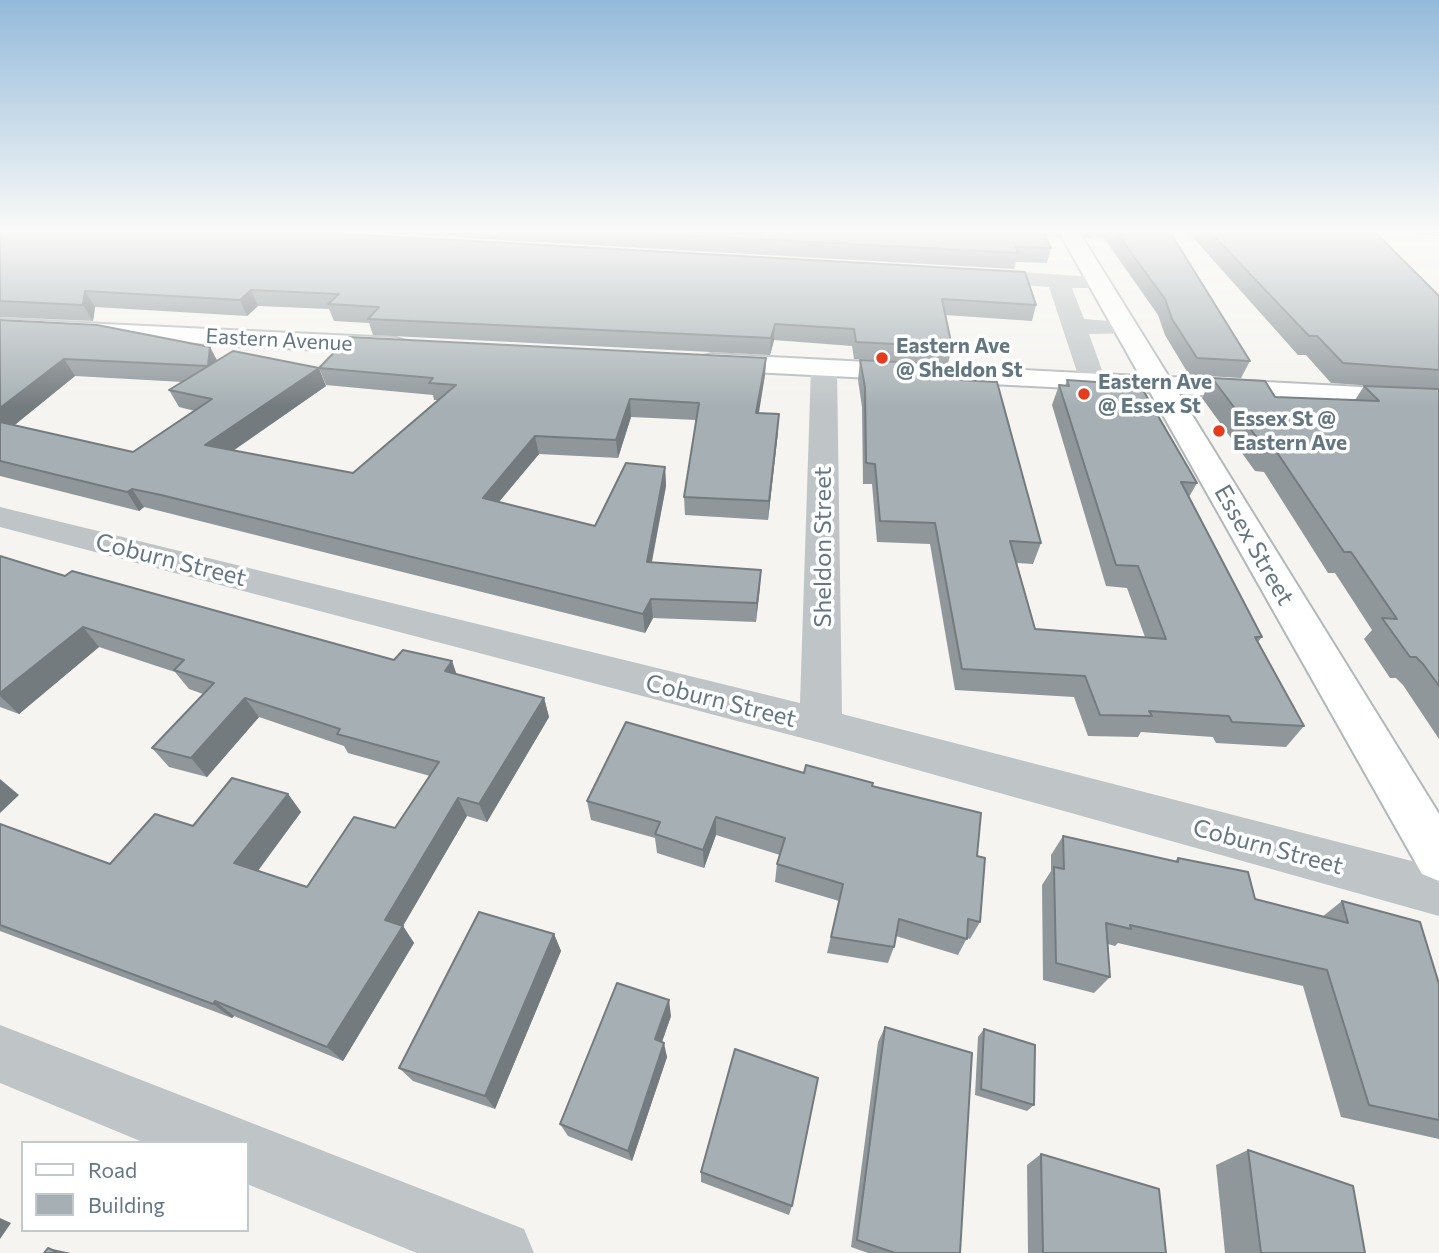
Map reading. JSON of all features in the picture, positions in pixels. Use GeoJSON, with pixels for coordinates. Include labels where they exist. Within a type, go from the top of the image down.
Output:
{"type":"FeatureCollection","features":[{"type":"Feature","properties":{"kind":"main road","name":"Essex Street"},"geometry":{"type":"LineString","coordinates":[[1104,290],[1439,858]]}},
{"type":"Feature","properties":{"kind":"main road","name":"Eastern Avenue"},"geometry":{"type":"LineString","coordinates":[[0,326],[415,347]]}},
{"type":"Feature","properties":{"kind":"main road"},"geometry":{"type":"LineString","coordinates":[[687,361],[1439,399]]}},
{"type":"Feature","properties":{"kind":"street"},"geometry":{"type":"LineString","coordinates":[[1061,290],[1093,381]]}},
{"type":"Feature","properties":{"kind":"street"},"geometry":{"type":"LineString","coordinates":[[1063,290],[1112,303]]}},
{"type":"Feature","properties":{"kind":"street"},"geometry":{"type":"LineString","coordinates":[[1072,326],[1112,303]]}},
{"type":"Feature","properties":{"kind":"street","name":"Sheldon Street"},"geometry":{"type":"LineString","coordinates":[[821,726],[824,368]]}},
{"type":"Feature","properties":{"kind":"street","name":"Coburn Street"},"geometry":{"type":"LineString","coordinates":[[0,517],[821,726],[1439,892]]}},
{"type":"Feature","properties":{"kind":"street"},"geometry":{"type":"LineString","coordinates":[[0,1054],[218,1141]]}},
{"type":"Feature","properties":{"kind":"street"},"geometry":{"type":"LineString","coordinates":[[248,1152],[499,1253]]}},
{"type":"Feature","properties":{"kind":"building"},"geometry":{"type":"Polygon","coordinates":[[[0,290],[250,290],[240,300],[85,291],[83,305],[0,301],[0,290]]]}},
{"type":"Feature","properties":{"kind":"building"},"geometry":{"type":"Polygon","coordinates":[[[261,290],[1031,290],[1036,305],[942,299],[952,347],[856,342],[854,329],[775,324],[771,338],[368,319],[379,307],[328,304],[339,294],[261,290]]]}},
{"type":"Feature","properties":{"kind":"building"},"geometry":{"type":"Polygon","coordinates":[[[1159,290],[1206,290],[1250,361],[1197,358],[1172,319],[1159,290]]]}},
{"type":"Feature","properties":{"kind":"building"},"geometry":{"type":"Polygon","coordinates":[[[1266,290],[1433,290],[1439,296],[1439,370],[1343,363],[1317,336],[1309,336],[1266,290]]]}},
{"type":"Feature","properties":{"kind":"building"},"geometry":{"type":"Polygon","coordinates":[[[0,320],[97,325],[210,347],[208,366],[64,359],[0,408],[0,320]]]}},
{"type":"Feature","properties":{"kind":"building"},"geometry":{"type":"Polygon","coordinates":[[[349,337],[766,358],[756,413],[779,414],[769,501],[684,497],[699,403],[630,399],[616,440],[535,436],[483,498],[595,526],[626,463],[665,467],[647,562],[761,570],[757,603],[651,599],[643,614],[161,495],[132,489],[127,492],[0,461],[0,422],[133,452],[212,399],[169,390],[233,351],[319,368],[349,337]],[[319,368],[205,445],[353,473],[456,385],[429,383],[433,378],[319,368]]]}},
{"type":"Feature","properties":{"kind":"building"},"geometry":{"type":"Polygon","coordinates":[[[860,360],[957,365],[960,380],[997,382],[1041,543],[1010,541],[1035,629],[1166,639],[1138,566],[1116,565],[1059,385],[1069,386],[1067,380],[1140,385],[1197,483],[1181,482],[1262,637],[1255,637],[1304,726],[1232,722],[1229,716],[1149,711],[1152,716],[1100,715],[1085,676],[962,669],[935,523],[880,521],[875,464],[866,463],[865,387],[860,360]]]}},
{"type":"Feature","properties":{"kind":"building"},"geometry":{"type":"Polygon","coordinates":[[[1212,378],[1265,381],[1275,397],[1379,401],[1364,386],[1439,389],[1439,686],[1416,657],[1410,657],[1382,618],[1397,619],[1351,552],[1344,552],[1276,451],[1267,451],[1212,378]]]}},
{"type":"Feature","properties":{"kind":"building"},"geometry":{"type":"Polygon","coordinates":[[[0,556],[65,576],[72,571],[394,660],[403,650],[452,661],[445,671],[544,698],[479,804],[458,798],[385,920],[403,926],[327,1047],[215,1001],[213,1004],[0,925],[0,824],[110,864],[155,814],[193,826],[232,778],[288,794],[234,863],[307,887],[354,817],[395,828],[439,762],[337,734],[340,729],[245,698],[191,758],[152,748],[214,683],[174,670],[184,660],[83,627],[0,693],[0,556]]]}},
{"type":"Feature","properties":{"kind":"building"},"geometry":{"type":"Polygon","coordinates":[[[626,722],[804,773],[806,765],[873,783],[872,786],[981,813],[977,856],[985,858],[980,922],[968,919],[967,939],[899,919],[894,947],[831,937],[843,884],[777,864],[785,838],[716,817],[703,850],[655,834],[660,822],[587,801],[626,722]]]}},
{"type":"Feature","properties":{"kind":"building"},"geometry":{"type":"Polygon","coordinates":[[[1063,836],[1178,862],[1178,858],[1248,872],[1255,899],[1348,923],[1342,901],[1420,922],[1439,984],[1439,1120],[1369,1105],[1327,970],[1130,925],[1131,929],[1106,923],[1110,977],[1056,963],[1054,867],[1064,869],[1063,836]]]}},
{"type":"Feature","properties":{"kind":"building"},"geometry":{"type":"Polygon","coordinates":[[[479,912],[554,934],[485,1096],[399,1068],[479,912]]]}},
{"type":"Feature","properties":{"kind":"building"},"geometry":{"type":"Polygon","coordinates":[[[617,983],[669,1000],[655,1039],[664,1043],[628,1151],[560,1124],[617,983]]]}},
{"type":"Feature","properties":{"kind":"building"},"geometry":{"type":"Polygon","coordinates":[[[885,1027],[972,1053],[960,1253],[895,1253],[857,1240],[885,1027]]]}},
{"type":"Feature","properties":{"kind":"building"},"geometry":{"type":"Polygon","coordinates":[[[984,1029],[1035,1045],[1034,1105],[981,1089],[984,1029]]]}},
{"type":"Feature","properties":{"kind":"building"},"geometry":{"type":"Polygon","coordinates":[[[735,1049],[818,1078],[792,1206],[701,1172],[735,1049]]]}},
{"type":"Feature","properties":{"kind":"building"},"geometry":{"type":"Polygon","coordinates":[[[1248,1150],[1353,1186],[1365,1253],[1261,1253],[1248,1150]]]}},
{"type":"Feature","properties":{"kind":"building"},"geometry":{"type":"Polygon","coordinates":[[[1041,1154],[1159,1189],[1166,1253],[1043,1253],[1041,1154]]]}},
{"type":"Feature","properties":{"kind":"building"},"geometry":{"type":"Polygon","coordinates":[[[48,1248],[58,1253],[44,1253],[48,1248]]]}},
{"type":"Feature","properties":{"kind":"place","name":"Eastern Ave @ Sheldon St"},"geometry":{"type":"Point","coordinates":[882,358]}},
{"type":"Feature","properties":{"kind":"place","name":"Eastern Ave @ Essex St"},"geometry":{"type":"Point","coordinates":[1084,394]}},
{"type":"Feature","properties":{"kind":"place","name":"Essex St @ Eastern Ave"},"geometry":{"type":"Point","coordinates":[1219,431]}}]}
